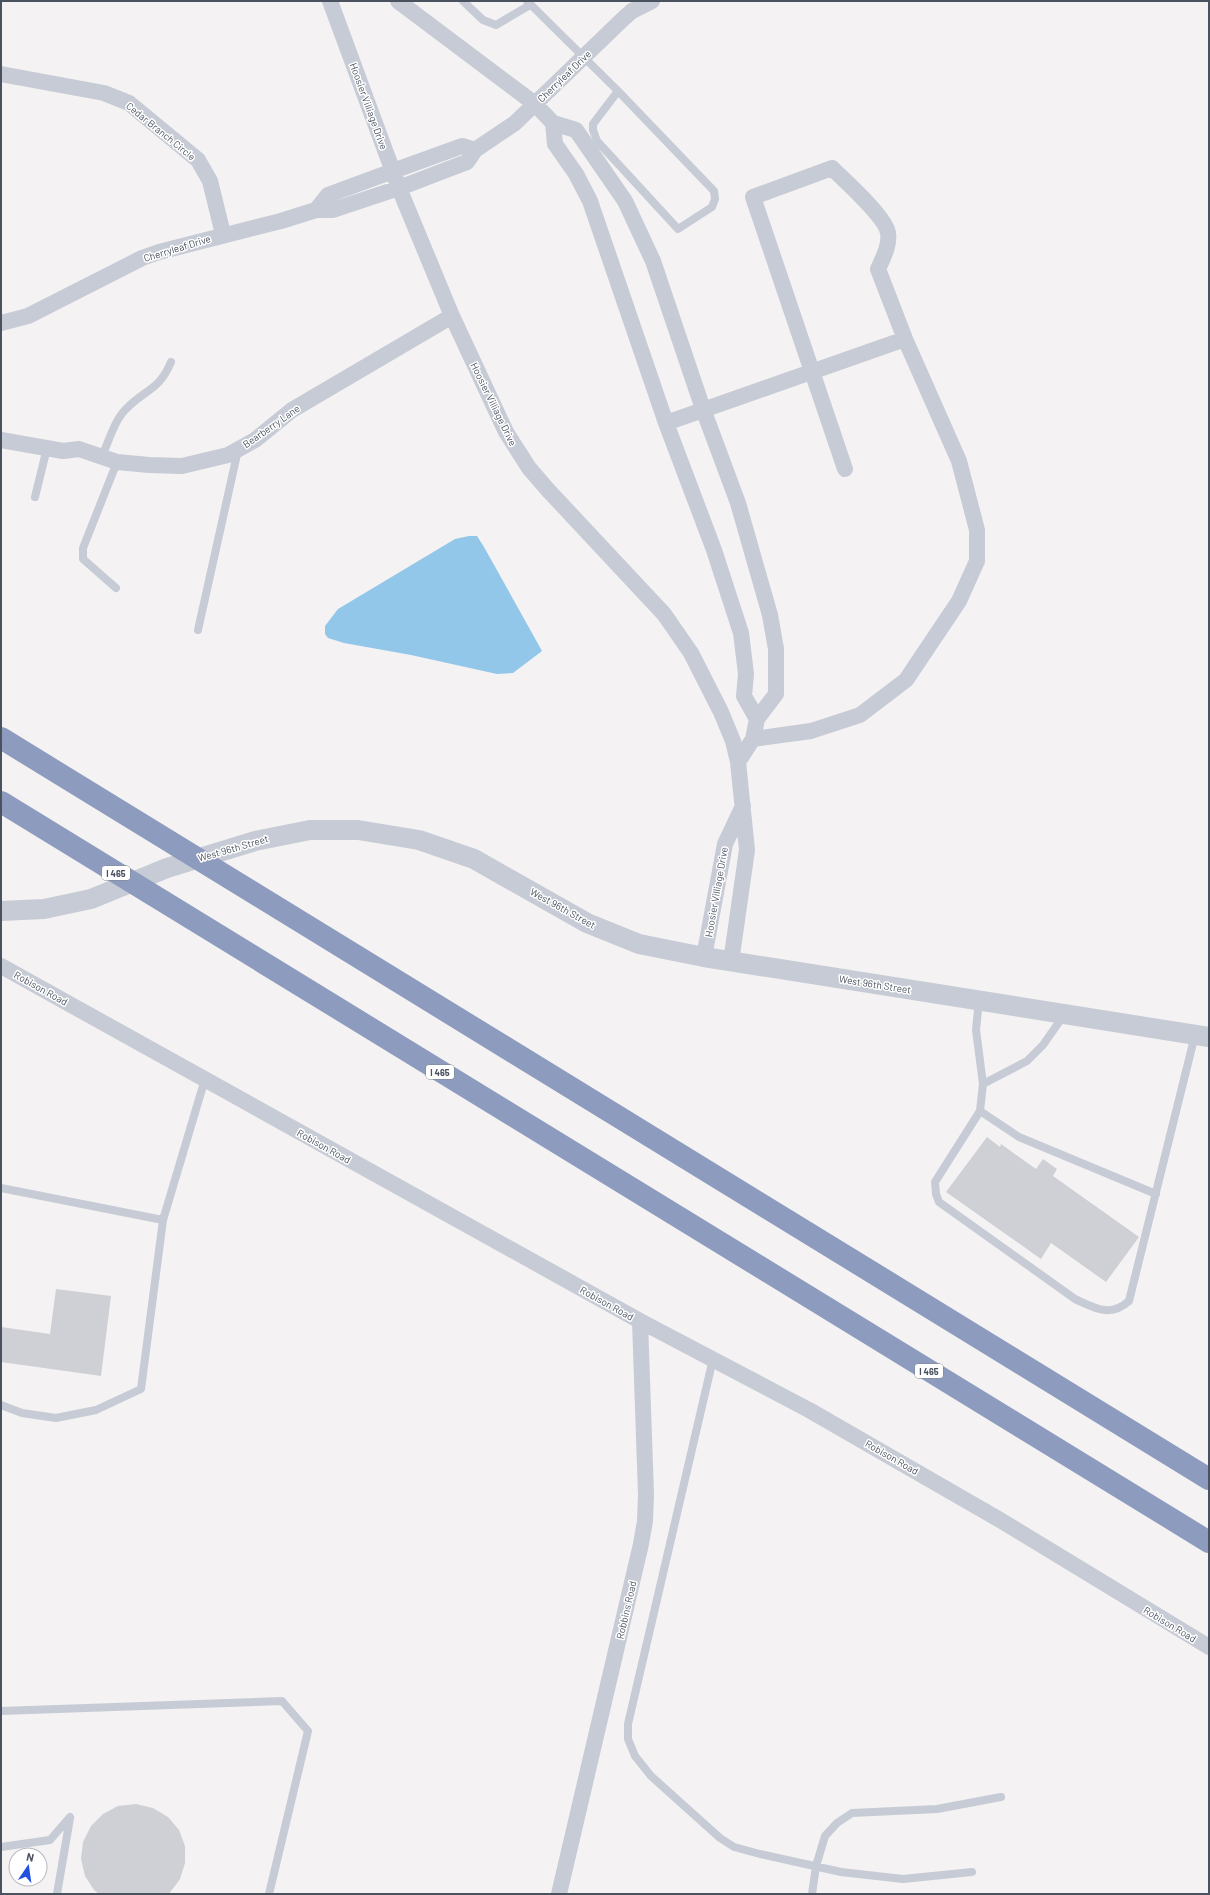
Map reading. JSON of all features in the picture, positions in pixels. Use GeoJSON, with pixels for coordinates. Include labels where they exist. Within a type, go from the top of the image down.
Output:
{"type":"FeatureCollection","features":[{"type":"Feature","properties":{"kind":"highway"},"geometry":{"type":"LineString","coordinates":[[1,738],[1209,1479]]}},
{"type":"Feature","properties":{"kind":"highway","name":"I 465"},"geometry":{"type":"LineString","coordinates":[[1,802],[1209,1542]]}},
{"type":"Feature","properties":{"kind":"street","name":"Hoosier Villiage Drive"},"geometry":{"type":"LineString","coordinates":[[330,1],[399,188],[452,316],[506,432],[529,468],[664,614],[686,646],[708,683],[721,712],[733,741],[738,762],[747,850],[730,962]]}},
{"type":"Feature","properties":{"kind":"street"},"geometry":{"type":"LineString","coordinates":[[398,1],[535,104],[553,123],[576,130],[624,201],[653,261],[703,409],[738,503],[770,615],[776,650],[776,694],[757,719],[754,739],[738,762]]}},
{"type":"Feature","properties":{"kind":"street","name":"Cherryleaf Drive"},"geometry":{"type":"LineString","coordinates":[[1,323],[28,316],[142,258],[223,234],[281,221],[316,210],[333,210],[399,188],[466,162],[476,150],[516,123],[632,11],[652,1]]}},
{"type":"Feature","properties":{"kind":"street","name":"Cedar Branch Circle"},"geometry":{"type":"LineString","coordinates":[[1,74],[104,93],[129,103],[198,160],[210,181],[223,234]]}},
{"type":"Feature","properties":{"kind":"street"},"geometry":{"type":"LineString","coordinates":[[553,123],[555,144],[576,174],[590,201],[666,423],[714,550],[741,633],[746,674],[744,696],[757,719]]}},
{"type":"Feature","properties":{"kind":"street"},"geometry":{"type":"LineString","coordinates":[[316,210],[328,195],[462,146],[476,150]]}},
{"type":"Feature","properties":{"kind":"street"},"geometry":{"type":"LineString","coordinates":[[754,739],[811,731],[860,715],[906,680],[959,601],[977,561],[977,530],[959,461],[904,339],[878,269],[887,248],[888,233],[881,219],[832,168],[753,197],[845,469]]}},
{"type":"Feature","properties":{"kind":"street","name":"Bearberry Lane"},"geometry":{"type":"LineString","coordinates":[[2,443],[63,451],[79,449],[110,459],[182,466],[228,455],[255,440],[292,410],[452,316]]}},
{"type":"Feature","properties":{"kind":"street"},"geometry":{"type":"LineString","coordinates":[[666,423],[904,339]]}},
{"type":"Feature","properties":{"kind":"street","name":"Hoosier Villiage Drive"},"geometry":{"type":"LineString","coordinates":[[704,958],[724,844],[743,806]]}},
{"type":"Feature","properties":{"kind":"street","name":"West 96th Street"},"geometry":{"type":"LineString","coordinates":[[1,911],[44,909],[91,899],[167,868],[255,841],[310,830],[358,830],[419,840],[474,859],[587,923],[639,944],[704,958],[1202,1036]]}},
{"type":"Feature","properties":{"kind":"street","name":"Robison Road"},"geometry":{"type":"LineString","coordinates":[[1,966],[640,1321],[802,1406],[913,1469],[1057,1554],[1209,1647]]}},
{"type":"Feature","properties":{"kind":"street","name":"Robbins Road"},"geometry":{"type":"LineString","coordinates":[[559,1894],[641,1544],[645,1520],[646,1495],[640,1321]]}},
{"type":"Feature","properties":{"kind":"lane"},"geometry":{"type":"LineString","coordinates":[[463,1],[483,20],[496,25],[529,3],[584,56],[618,91],[714,191],[715,199],[712,207],[678,229],[597,141],[593,130],[593,124],[618,91]]}},
{"type":"Feature","properties":{"kind":"lane"},"geometry":{"type":"LineString","coordinates":[[116,588],[83,559],[83,548],[110,459],[120,416],[133,403],[158,385],[167,373],[171,362]]}},
{"type":"Feature","properties":{"kind":"lane"},"geometry":{"type":"LineString","coordinates":[[36,497],[47,448]]}},
{"type":"Feature","properties":{"kind":"lane"},"geometry":{"type":"LineString","coordinates":[[198,630],[238,450]]}},
{"type":"Feature","properties":{"kind":"lane"},"geometry":{"type":"LineString","coordinates":[[979,1000],[976,1030],[983,1084],[980,1111],[935,1182],[936,1194],[939,1202],[1075,1299],[1100,1310],[1113,1311],[1122,1307],[1129,1301],[1156,1194],[1202,1036]]}},
{"type":"Feature","properties":{"kind":"lane"},"geometry":{"type":"LineString","coordinates":[[983,1084],[1027,1061],[1043,1045],[1064,1014]]}},
{"type":"Feature","properties":{"kind":"lane"},"geometry":{"type":"LineString","coordinates":[[1,1405],[22,1413],[56,1418],[96,1410],[142,1389],[162,1220],[205,1079]]}},
{"type":"Feature","properties":{"kind":"lane"},"geometry":{"type":"LineString","coordinates":[[980,1111],[1019,1137],[1156,1194]]}},
{"type":"Feature","properties":{"kind":"lane"},"geometry":{"type":"LineString","coordinates":[[1,1188],[162,1220]]}},
{"type":"Feature","properties":{"kind":"lane"},"geometry":{"type":"LineString","coordinates":[[713,1359],[628,1724],[628,1739],[634,1756],[650,1776],[720,1838],[734,1846],[760,1854],[841,1872],[902,1879],[972,1872]]}},
{"type":"Feature","properties":{"kind":"lane"},"geometry":{"type":"LineString","coordinates":[[1,1710],[282,1701],[308,1730],[269,1894]]}},
{"type":"Feature","properties":{"kind":"lane"},"geometry":{"type":"LineString","coordinates":[[812,1894],[816,1866],[825,1836],[837,1823],[852,1813],[937,1808],[1001,1797]]}},
{"type":"Feature","properties":{"kind":"lane"},"geometry":{"type":"LineString","coordinates":[[1,1847],[50,1840],[70,1817],[57,1894]]}},
{"type":"Feature","properties":{"kind":"water"},"geometry":{"type":"Polygon","coordinates":[[[477,536],[484,547],[542,651],[513,673],[497,674],[411,655],[344,643],[328,638],[325,634],[325,626],[338,609],[455,539],[477,536]]]}},
{"type":"Feature","properties":{"kind":"building"},"geometry":{"type":"Polygon","coordinates":[[[987,1137],[1000,1147],[1001,1144],[1036,1169],[1043,1159],[1057,1169],[1053,1176],[1139,1237],[1106,1282],[1051,1243],[1041,1259],[946,1192],[987,1137]]]}},
{"type":"Feature","properties":{"kind":"building"},"geometry":{"type":"Polygon","coordinates":[[[56,1289],[111,1296],[101,1376],[1,1362],[1,1327],[50,1334],[56,1289]]]}},
{"type":"Feature","properties":{"kind":"building"},"geometry":{"type":"Polygon","coordinates":[[[136,1804],[153,1808],[168,1817],[179,1830],[185,1846],[185,1863],[180,1879],[169,1894],[99,1894],[94,1890],[85,1876],[81,1859],[83,1842],[91,1826],[103,1814],[118,1806],[136,1804]]]}}]}
